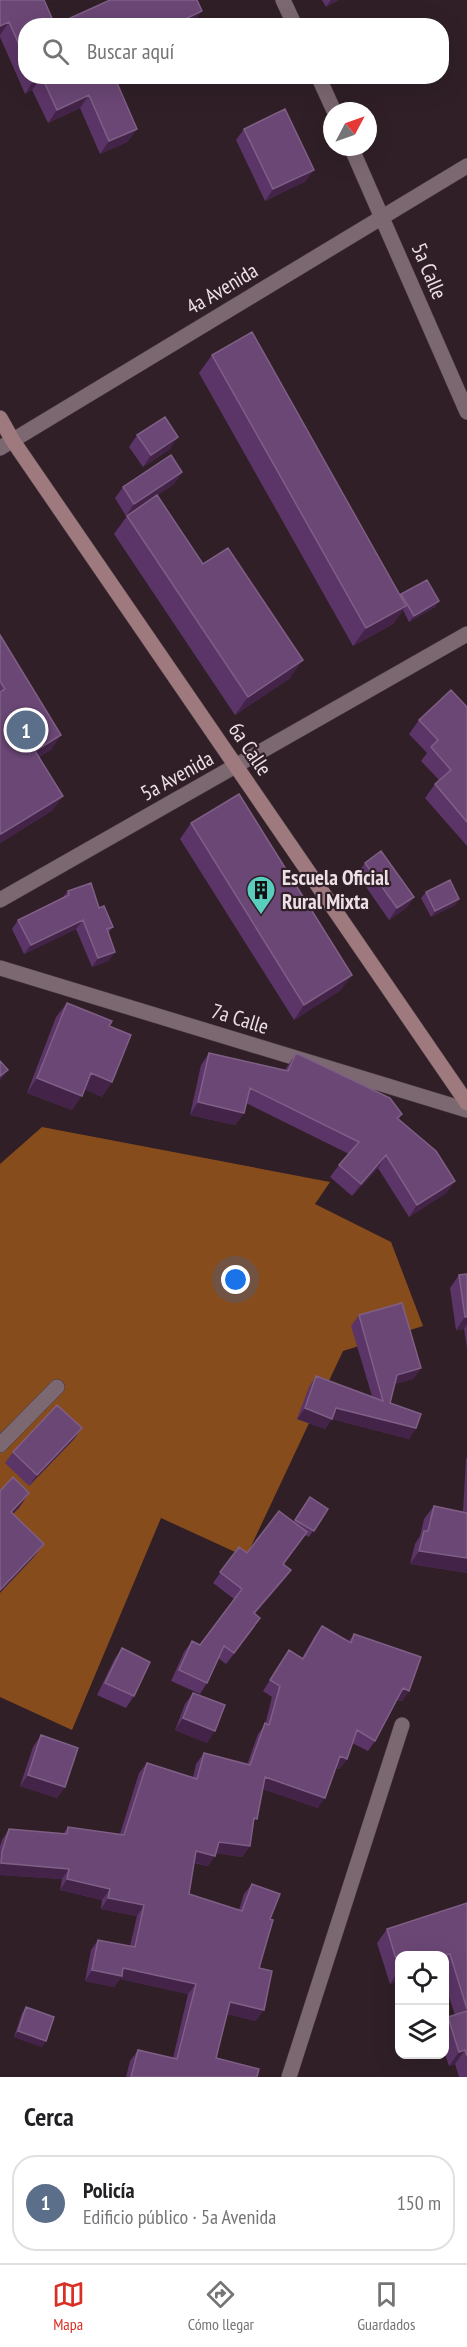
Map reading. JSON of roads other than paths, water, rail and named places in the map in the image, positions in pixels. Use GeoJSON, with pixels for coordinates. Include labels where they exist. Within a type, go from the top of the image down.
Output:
{"type":"FeatureCollection","features":[{"type":"Feature","properties":{"kind":"main road","name":"6a Calle"},"geometry":{"type":"LineString","coordinates":[[0,418],[7,444],[236,766],[467,1103]]}},
{"type":"Feature","properties":{"kind":"street"},"geometry":{"type":"LineString","coordinates":[[283,0],[291,18]]}},
{"type":"Feature","properties":{"kind":"street"},"geometry":{"type":"LineString","coordinates":[[322,84],[330,102]]}},
{"type":"Feature","properties":{"kind":"street","name":"5a Calle"},"geometry":{"type":"LineString","coordinates":[[355,156],[467,412]]}},
{"type":"Feature","properties":{"kind":"street","name":"4a Avenida"},"geometry":{"type":"LineString","coordinates":[[7,444],[467,166]]}},
{"type":"Feature","properties":{"kind":"street","name":"5a Avenida"},"geometry":{"type":"LineString","coordinates":[[0,900],[467,634]]}},
{"type":"Feature","properties":{"kind":"street","name":"7a Calle"},"geometry":{"type":"LineString","coordinates":[[0,968],[467,1110]]}},
{"type":"Feature","properties":{"kind":"street"},"geometry":{"type":"LineString","coordinates":[[0,1445],[57,1387]]}},
{"type":"Feature","properties":{"kind":"street"},"geometry":{"type":"LineString","coordinates":[[289,2077],[402,1725]]}},
{"type":"Feature","properties":{"kind":"place","name":"Policía"},"geometry":{"type":"Point","coordinates":[26,730]}},
{"type":"Feature","properties":{"kind":"place","name":"Escuela Oficial Rural Mixta"},"geometry":{"type":"Point","coordinates":[261,916]}}]}
